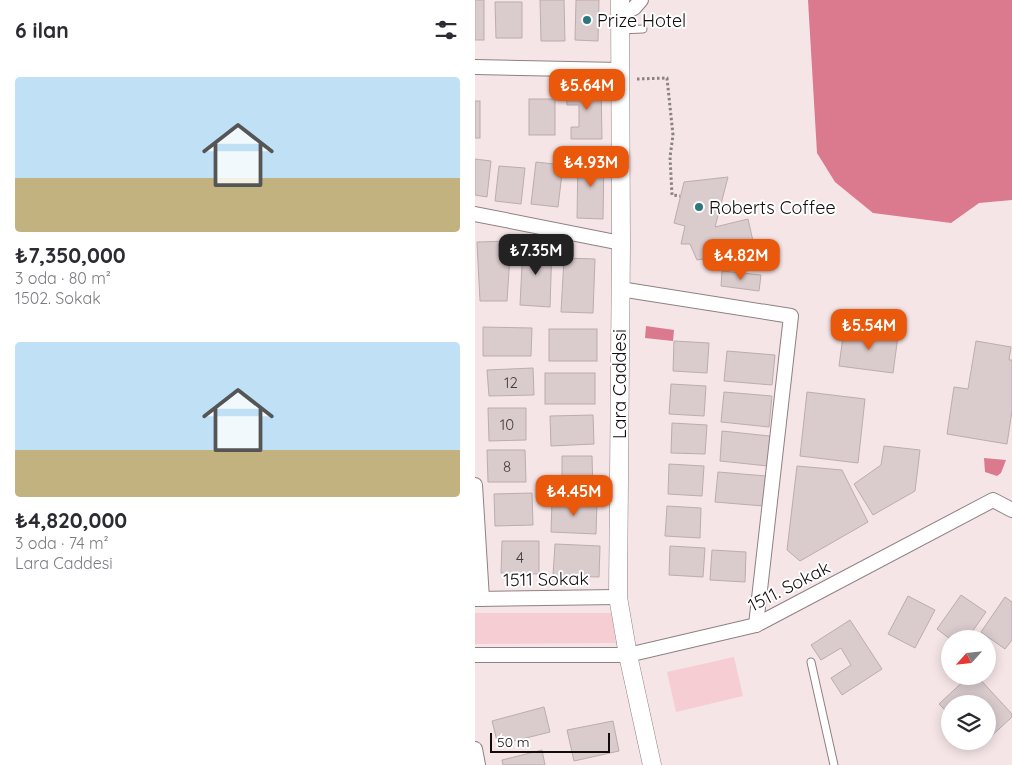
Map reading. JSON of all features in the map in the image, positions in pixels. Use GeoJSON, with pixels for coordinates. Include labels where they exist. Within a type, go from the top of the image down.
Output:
{"type":"FeatureCollection","features":[{"type":"Feature","properties":{"kind":"street"},"geometry":{"type":"LineString","coordinates":[[620,14],[634,8],[641,0]]}},
{"type":"Feature","properties":{"kind":"street","name":"Lara Caddesi"},"geometry":{"type":"LineString","coordinates":[[620,14],[621,243],[618,597],[628,655],[652,765]]}},
{"type":"Feature","properties":{"kind":"street"},"geometry":{"type":"LineString","coordinates":[[475,67],[620,70]]}},
{"type":"Feature","properties":{"kind":"street"},"geometry":{"type":"LineString","coordinates":[[475,214],[621,243]]}},
{"type":"Feature","properties":{"kind":"street"},"geometry":{"type":"LineString","coordinates":[[620,289],[791,316],[756,625]]}},
{"type":"Feature","properties":{"kind":"street"},"geometry":{"type":"LineString","coordinates":[[475,485],[479,599]]}},
{"type":"Feature","properties":{"kind":"street","name":"1511. Sokak"},"geometry":{"type":"LineString","coordinates":[[475,655],[628,655],[756,625],[993,500],[1012,510]]}},
{"type":"Feature","properties":{"kind":"street","name":"1511 Sokak"},"geometry":{"type":"LineString","coordinates":[[479,599],[618,597]]}},
{"type":"Feature","properties":{"kind":"street"},"geometry":{"type":"LineString","coordinates":[[475,749],[478,765]]}},
{"type":"Feature","properties":{"kind":"lane"},"geometry":{"type":"LineString","coordinates":[[620,14],[643,29]]}},
{"type":"Feature","properties":{"kind":"lane"},"geometry":{"type":"LineString","coordinates":[[811,662],[834,765]]}},
{"type":"Feature","properties":{"kind":"path"},"geometry":{"type":"LineString","coordinates":[[620,70],[631,80],[667,78],[673,135],[670,157],[672,195],[681,196]]}},
{"type":"Feature","properties":{"kind":"shaded area"},"geometry":{"type":"Polygon","coordinates":[[[808,0],[1012,0],[1012,200],[979,203],[951,223],[873,213],[835,182],[817,153],[808,0]]]}},
{"type":"Feature","properties":{"kind":"shaded area"},"geometry":{"type":"Polygon","coordinates":[[[646,326],[674,330],[673,341],[645,338],[646,326]]]}},
{"type":"Feature","properties":{"kind":"shaded area"},"geometry":{"type":"Polygon","coordinates":[[[984,458],[1006,460],[1001,473],[997,476],[985,472],[984,458]]]}},
{"type":"Feature","properties":{"kind":"shaded area"},"geometry":{"type":"Polygon","coordinates":[[[475,613],[611,613],[616,643],[475,644],[475,613]]]}},
{"type":"Feature","properties":{"kind":"shaded area"},"geometry":{"type":"Polygon","coordinates":[[[734,657],[743,696],[676,712],[667,672],[734,657]]]}},
{"type":"Feature","properties":{"kind":"building"},"geometry":{"type":"Polygon","coordinates":[[[475,0],[484,0],[484,40],[475,40],[475,0]]]}},
{"type":"Feature","properties":{"kind":"building"},"geometry":{"type":"Polygon","coordinates":[[[540,0],[564,0],[565,41],[541,41],[540,0]]]}},
{"type":"Feature","properties":{"kind":"building","name":"Prize Hotel"},"geometry":{"type":"Polygon","coordinates":[[[576,0],[599,0],[598,41],[575,40],[576,0]]]}},
{"type":"Feature","properties":{"kind":"building"},"geometry":{"type":"Polygon","coordinates":[[[495,2],[522,2],[522,38],[496,38],[495,2]]]}},
{"type":"Feature","properties":{"kind":"building"},"geometry":{"type":"Polygon","coordinates":[[[601,85],[602,139],[571,139],[571,127],[579,127],[579,105],[567,105],[566,86],[601,85]]]}},
{"type":"Feature","properties":{"kind":"building"},"geometry":{"type":"Polygon","coordinates":[[[529,99],[555,99],[555,135],[529,135],[529,99]]]}},
{"type":"Feature","properties":{"kind":"building"},"geometry":{"type":"Polygon","coordinates":[[[475,101],[480,101],[480,138],[475,138],[475,101]]]}},
{"type":"Feature","properties":{"kind":"building"},"geometry":{"type":"Polygon","coordinates":[[[578,157],[604,157],[603,219],[577,218],[578,157]]]}},
{"type":"Feature","properties":{"kind":"building"},"geometry":{"type":"Polygon","coordinates":[[[475,159],[491,161],[487,197],[475,195],[475,159]]]}},
{"type":"Feature","properties":{"kind":"building"},"geometry":{"type":"Polygon","coordinates":[[[536,162],[563,165],[558,207],[531,204],[536,162]]]}},
{"type":"Feature","properties":{"kind":"building"},"geometry":{"type":"Polygon","coordinates":[[[499,166],[525,168],[521,204],[495,201],[499,166]]]}},
{"type":"Feature","properties":{"kind":"building","name":"Roberts Coffee"},"geometry":{"type":"Polygon","coordinates":[[[728,177],[715,227],[748,219],[755,250],[697,260],[690,244],[681,244],[685,226],[674,223],[684,182],[728,177]]]}},
{"type":"Feature","properties":{"kind":"building"},"geometry":{"type":"Polygon","coordinates":[[[511,241],[507,301],[480,301],[477,242],[511,241]]]}},
{"type":"Feature","properties":{"kind":"building"},"geometry":{"type":"Polygon","coordinates":[[[523,244],[552,246],[550,307],[520,305],[523,244]]]}},
{"type":"Feature","properties":{"kind":"building"},"geometry":{"type":"Polygon","coordinates":[[[564,258],[595,259],[593,313],[561,312],[564,258]]]}},
{"type":"Feature","properties":{"kind":"building"},"geometry":{"type":"Polygon","coordinates":[[[722,271],[761,275],[759,291],[721,286],[722,271]]]}},
{"type":"Feature","properties":{"kind":"building"},"geometry":{"type":"Polygon","coordinates":[[[483,327],[532,328],[531,356],[483,356],[483,327]]]}},
{"type":"Feature","properties":{"kind":"building"},"geometry":{"type":"Polygon","coordinates":[[[549,329],[597,329],[597,361],[549,361],[549,329]]]}},
{"type":"Feature","properties":{"kind":"building"},"geometry":{"type":"Polygon","coordinates":[[[844,329],[898,336],[893,373],[839,366],[844,329]]]}},
{"type":"Feature","properties":{"kind":"building"},"geometry":{"type":"Polygon","coordinates":[[[674,341],[709,343],[707,373],[673,371],[674,341]]]}},
{"type":"Feature","properties":{"kind":"building"},"geometry":{"type":"Polygon","coordinates":[[[976,341],[1011,347],[1009,360],[1012,360],[1012,411],[1007,444],[947,434],[954,387],[968,389],[976,341]]]}},
{"type":"Feature","properties":{"kind":"building"},"geometry":{"type":"Polygon","coordinates":[[[727,351],[775,355],[772,385],[724,381],[727,351]]]}},
{"type":"Feature","properties":{"kind":"building"},"geometry":{"type":"Polygon","coordinates":[[[533,368],[534,395],[489,396],[487,370],[533,368]]]}},
{"type":"Feature","properties":{"kind":"building"},"geometry":{"type":"Polygon","coordinates":[[[545,373],[595,373],[595,404],[545,404],[545,373]]]}},
{"type":"Feature","properties":{"kind":"building"},"geometry":{"type":"Polygon","coordinates":[[[671,384],[706,386],[704,416],[669,414],[671,384]]]}},
{"type":"Feature","properties":{"kind":"building"},"geometry":{"type":"Polygon","coordinates":[[[724,392],[772,396],[769,427],[721,422],[724,392]]]}},
{"type":"Feature","properties":{"kind":"building"},"geometry":{"type":"Polygon","coordinates":[[[807,392],[865,399],[858,463],[800,456],[807,392]]]}},
{"type":"Feature","properties":{"kind":"building"},"geometry":{"type":"Polygon","coordinates":[[[488,408],[526,408],[526,440],[489,441],[488,408]]]}},
{"type":"Feature","properties":{"kind":"building"},"geometry":{"type":"Polygon","coordinates":[[[593,415],[594,444],[551,446],[550,416],[593,415]]]}},
{"type":"Feature","properties":{"kind":"building"},"geometry":{"type":"Polygon","coordinates":[[[672,423],[707,425],[705,454],[671,453],[672,423]]]}},
{"type":"Feature","properties":{"kind":"building"},"geometry":{"type":"Polygon","coordinates":[[[722,431],[770,436],[768,466],[720,461],[722,431]]]}},
{"type":"Feature","properties":{"kind":"building"},"geometry":{"type":"Polygon","coordinates":[[[884,446],[920,450],[915,491],[873,515],[854,484],[881,465],[884,446]]]}},
{"type":"Feature","properties":{"kind":"building"},"geometry":{"type":"Polygon","coordinates":[[[487,450],[525,450],[526,482],[488,482],[487,450]]]}},
{"type":"Feature","properties":{"kind":"building"},"geometry":{"type":"Polygon","coordinates":[[[562,456],[592,456],[593,490],[562,490],[562,456]]]}},
{"type":"Feature","properties":{"kind":"building"},"geometry":{"type":"Polygon","coordinates":[[[669,464],[704,466],[702,496],[668,494],[669,464]]]}},
{"type":"Feature","properties":{"kind":"building"},"geometry":{"type":"Polygon","coordinates":[[[797,466],[842,470],[868,522],[800,561],[787,550],[797,466]]]}},
{"type":"Feature","properties":{"kind":"building"},"geometry":{"type":"Polygon","coordinates":[[[718,472],[766,476],[763,506],[715,502],[718,472]]]}},
{"type":"Feature","properties":{"kind":"building"},"geometry":{"type":"Polygon","coordinates":[[[532,493],[533,525],[495,526],[494,494],[532,493]]]}},
{"type":"Feature","properties":{"kind":"building"},"geometry":{"type":"Polygon","coordinates":[[[552,500],[597,502],[596,534],[551,532],[552,500]]]}},
{"type":"Feature","properties":{"kind":"building"},"geometry":{"type":"Polygon","coordinates":[[[667,506],[701,508],[700,538],[665,536],[667,506]]]}},
{"type":"Feature","properties":{"kind":"building"},"geometry":{"type":"Polygon","coordinates":[[[502,541],[539,541],[539,574],[501,573],[502,541]]]}},
{"type":"Feature","properties":{"kind":"building"},"geometry":{"type":"Polygon","coordinates":[[[555,544],[600,546],[599,577],[553,576],[555,544]]]}},
{"type":"Feature","properties":{"kind":"building"},"geometry":{"type":"Polygon","coordinates":[[[670,546],[705,548],[703,577],[669,575],[670,546]]]}},
{"type":"Feature","properties":{"kind":"building"},"geometry":{"type":"Polygon","coordinates":[[[712,550],[746,552],[745,582],[710,580],[712,550]]]}},
{"type":"Feature","properties":{"kind":"building"},"geometry":{"type":"Polygon","coordinates":[[[961,595],[986,612],[973,630],[941,630],[941,632],[937,629],[961,595]]]}},
{"type":"Feature","properties":{"kind":"building"},"geometry":{"type":"Polygon","coordinates":[[[908,596],[935,610],[915,648],[888,634],[908,596]]]}},
{"type":"Feature","properties":{"kind":"building"},"geometry":{"type":"Polygon","coordinates":[[[1005,597],[1012,602],[1012,640],[1005,649],[996,643],[996,630],[982,630],[1005,597]]]}},
{"type":"Feature","properties":{"kind":"building"},"geometry":{"type":"Polygon","coordinates":[[[850,620],[882,669],[842,695],[831,678],[851,665],[841,648],[821,660],[811,645],[850,620]]]}},
{"type":"Feature","properties":{"kind":"building"},"geometry":{"type":"Polygon","coordinates":[[[959,685],[985,685],[994,695],[949,695],[959,685]]]}},
{"type":"Feature","properties":{"kind":"building"},"geometry":{"type":"Polygon","coordinates":[[[996,697],[1012,714],[1012,717],[996,732],[996,697]]]}},
{"type":"Feature","properties":{"kind":"building"},"geometry":{"type":"Polygon","coordinates":[[[544,707],[550,732],[498,745],[492,721],[544,707]]]}},
{"type":"Feature","properties":{"kind":"building"},"geometry":{"type":"Polygon","coordinates":[[[613,721],[619,751],[574,761],[567,730],[613,721]]]}},
{"type":"Feature","properties":{"kind":"building"},"geometry":{"type":"Polygon","coordinates":[[[542,750],[545,765],[503,765],[502,760],[542,750]]]}},
{"type":"Feature","properties":{"kind":"place","name":"Prize Hotel"},"geometry":{"type":"Point","coordinates":[587,20]}},
{"type":"Feature","properties":{"kind":"place","name":"Roberts Coffee"},"geometry":{"type":"Point","coordinates":[699,207]}}]}
